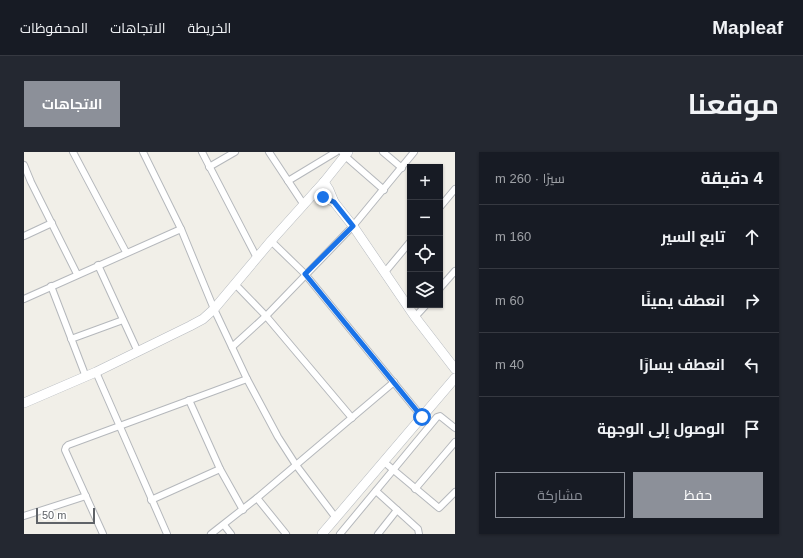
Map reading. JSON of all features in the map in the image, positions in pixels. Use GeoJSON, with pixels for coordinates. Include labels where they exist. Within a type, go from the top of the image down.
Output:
{"type":"FeatureCollection","features":[{"type":"Feature","properties":{"kind":"street"},"geometry":{"type":"LineString","coordinates":[[73,152],[126,252]]}},
{"type":"Feature","properties":{"kind":"street"},"geometry":{"type":"LineString","coordinates":[[143,152],[181,229],[232,348],[278,438],[296,465],[336,518]]}},
{"type":"Feature","properties":{"kind":"street"},"geometry":{"type":"LineString","coordinates":[[202,152],[257,258]]}},
{"type":"Feature","properties":{"kind":"street"},"geometry":{"type":"LineString","coordinates":[[209,167],[235,152]]}},
{"type":"Feature","properties":{"kind":"street"},"geometry":{"type":"LineString","coordinates":[[269,152],[304,205]]}},
{"type":"Feature","properties":{"kind":"street"},"geometry":{"type":"LineString","coordinates":[[383,152],[402,168]]}},
{"type":"Feature","properties":{"kind":"street"},"geometry":{"type":"LineString","coordinates":[[232,348],[266,316],[353,226],[414,152]]}},
{"type":"Feature","properties":{"kind":"street"},"geometry":{"type":"LineString","coordinates":[[288,181],[343,153]]}},
{"type":"Feature","properties":{"kind":"street"},"geometry":{"type":"LineString","coordinates":[[24,403],[86,377],[202,319],[214,309],[271,241],[324,182],[343,153]]}},
{"type":"Feature","properties":{"kind":"street"},"geometry":{"type":"LineString","coordinates":[[343,153],[384,190]]}},
{"type":"Feature","properties":{"kind":"street"},"geometry":{"type":"LineString","coordinates":[[24,164],[31,182],[77,274]]}},
{"type":"Feature","properties":{"kind":"street"},"geometry":{"type":"LineString","coordinates":[[24,185],[31,182]]}},
{"type":"Feature","properties":{"kind":"street"},"geometry":{"type":"LineString","coordinates":[[324,182],[334,202],[353,226],[415,317],[455,369]]}},
{"type":"Feature","properties":{"kind":"street"},"geometry":{"type":"LineString","coordinates":[[443,203],[455,189]]}},
{"type":"Feature","properties":{"kind":"street"},"geometry":{"type":"LineString","coordinates":[[316,191],[323,197],[334,202]]}},
{"type":"Feature","properties":{"kind":"street"},"geometry":{"type":"LineString","coordinates":[[24,236],[52,223]]}},
{"type":"Feature","properties":{"kind":"street"},"geometry":{"type":"LineString","coordinates":[[24,299],[126,252],[181,229]]}},
{"type":"Feature","properties":{"kind":"street"},"geometry":{"type":"LineString","coordinates":[[271,241],[305,274],[422,417]]}},
{"type":"Feature","properties":{"kind":"street"},"geometry":{"type":"LineString","coordinates":[[385,272],[407,246]]}},
{"type":"Feature","properties":{"kind":"street"},"geometry":{"type":"LineString","coordinates":[[98,265],[138,352]]}},
{"type":"Feature","properties":{"kind":"street"},"geometry":{"type":"LineString","coordinates":[[443,285],[455,271]]}},
{"type":"Feature","properties":{"kind":"street"},"geometry":{"type":"LineString","coordinates":[[235,284],[266,316],[352,418]]}},
{"type":"Feature","properties":{"kind":"street"},"geometry":{"type":"LineString","coordinates":[[51,286],[86,377]]}},
{"type":"Feature","properties":{"kind":"street"},"geometry":{"type":"LineString","coordinates":[[415,317],[423,308]]}},
{"type":"Feature","properties":{"kind":"street"},"geometry":{"type":"LineString","coordinates":[[71,339],[123,320]]}},
{"type":"Feature","properties":{"kind":"street"},"geometry":{"type":"LineString","coordinates":[[96,372],[167,534]]}},
{"type":"Feature","properties":{"kind":"street"},"geometry":{"type":"LineString","coordinates":[[322,534],[455,378]]}},
{"type":"Feature","properties":{"kind":"street"},"geometry":{"type":"LineString","coordinates":[[103,534],[66,447],[120,425],[247,379]]}},
{"type":"Feature","properties":{"kind":"street"},"geometry":{"type":"LineString","coordinates":[[211,534],[243,510],[394,382]]}},
{"type":"Feature","properties":{"kind":"street"},"geometry":{"type":"LineString","coordinates":[[189,400],[220,469],[243,510]]}},
{"type":"Feature","properties":{"kind":"street"},"geometry":{"type":"LineString","coordinates":[[340,534],[437,417],[443,417],[455,428]]}},
{"type":"Feature","properties":{"kind":"street"},"geometry":{"type":"LineString","coordinates":[[415,489],[455,442]]}},
{"type":"Feature","properties":{"kind":"street"},"geometry":{"type":"LineString","coordinates":[[384,462],[439,508],[455,492]]}},
{"type":"Feature","properties":{"kind":"street"},"geometry":{"type":"LineString","coordinates":[[151,500],[220,469]]}},
{"type":"Feature","properties":{"kind":"street"},"geometry":{"type":"LineString","coordinates":[[376,491],[418,529],[419,534]]}},
{"type":"Feature","properties":{"kind":"street"},"geometry":{"type":"LineString","coordinates":[[24,516],[86,496]]}},
{"type":"Feature","properties":{"kind":"street"},"geometry":{"type":"LineString","coordinates":[[257,498],[286,534]]}},
{"type":"Feature","properties":{"kind":"street"},"geometry":{"type":"LineString","coordinates":[[378,534],[397,510]]}},
{"type":"Feature","properties":{"kind":"street"},"geometry":{"type":"LineString","coordinates":[[224,525],[231,534]]}},
{"type":"Feature","properties":{"kind":"route"},"geometry":{"type":"LineString","coordinates":[[323,197],[334,202],[353,226],[305,274],[422,417]]}}]}
